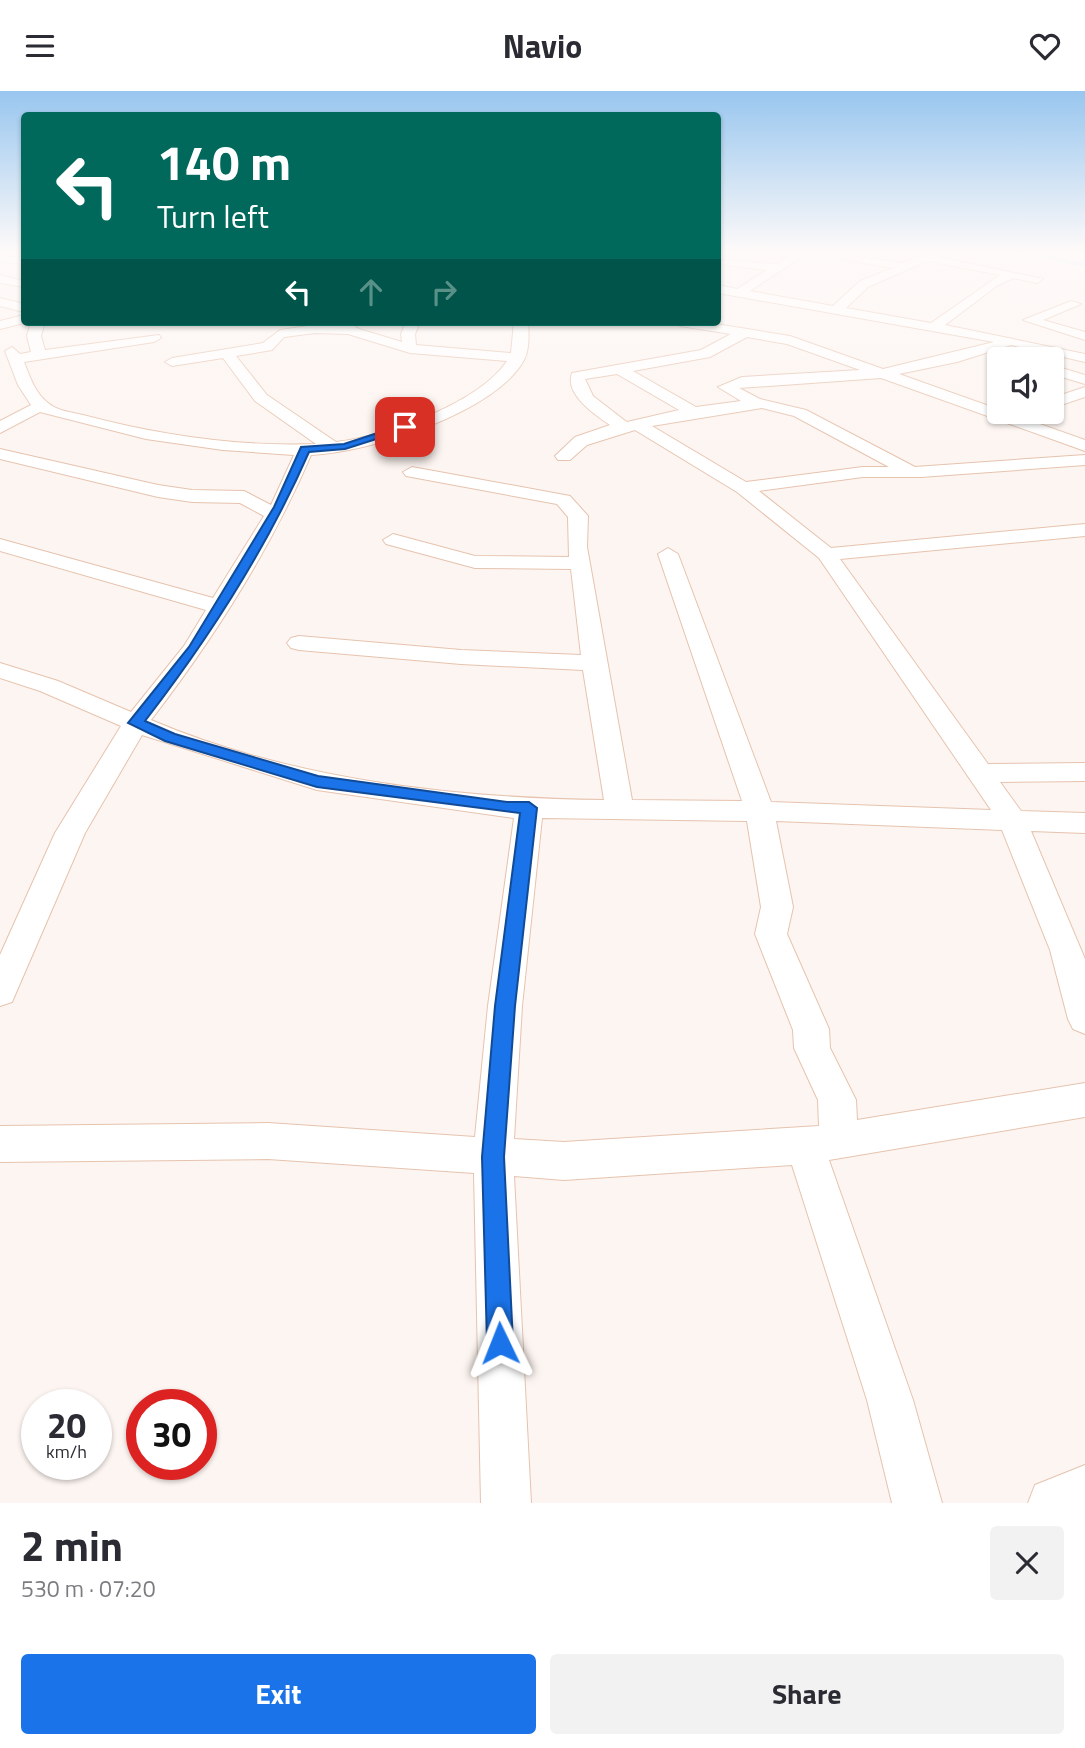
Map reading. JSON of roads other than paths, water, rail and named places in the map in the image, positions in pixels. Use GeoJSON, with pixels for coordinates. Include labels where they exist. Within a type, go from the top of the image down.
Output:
{"type":"FeatureCollection","features":[{"type":"Feature","properties":{"kind":"street"},"geometry":{"type":"LineString","coordinates":[[797,342],[833,317]]}},
{"type":"Feature","properties":{"kind":"street"},"geometry":{"type":"LineString","coordinates":[[883,317],[1012,341],[1085,358]]}},
{"type":"Feature","properties":{"kind":"street"},"geometry":{"type":"LineString","coordinates":[[934,327],[947,317]]}},
{"type":"Feature","properties":{"kind":"street"},"geometry":{"type":"LineString","coordinates":[[1039,317],[1030,320],[1085,336]]}},
{"type":"Feature","properties":{"kind":"street"},"geometry":{"type":"LineString","coordinates":[[0,325],[21,320]]}},
{"type":"Feature","properties":{"kind":"street"},"geometry":{"type":"LineString","coordinates":[[37,326],[34,336],[39,355]]}},
{"type":"Feature","properties":{"kind":"street"},"geometry":{"type":"LineString","coordinates":[[145,326],[175,368],[226,353],[267,347],[280,334],[351,326],[410,349],[518,358]]}},
{"type":"Feature","properties":{"kind":"street"},"geometry":{"type":"LineString","coordinates":[[410,349],[408,334],[411,326]]}},
{"type":"Feature","properties":{"kind":"street"},"geometry":{"type":"LineString","coordinates":[[154,338],[39,355],[14,355],[21,380],[40,406],[121,430],[249,448],[333,448],[405,427],[461,405],[511,370],[518,358],[520,326]]}},
{"type":"Feature","properties":{"kind":"street"},"geometry":{"type":"LineString","coordinates":[[706,326],[797,342],[987,410]]}},
{"type":"Feature","properties":{"kind":"street"},"geometry":{"type":"LineString","coordinates":[[746,332],[711,352],[576,378],[600,411],[743,488],[826,554],[1012,819],[1066,950],[1085,1019]]}},
{"type":"Feature","properties":{"kind":"street"},"geometry":{"type":"LineString","coordinates":[[912,472],[800,413],[755,402],[726,387],[742,382],[883,373],[1012,341]]}},
{"type":"Feature","properties":{"kind":"street"},"geometry":{"type":"LineString","coordinates":[[226,353],[261,398],[333,448]]}},
{"type":"Feature","properties":{"kind":"street"},"geometry":{"type":"LineString","coordinates":[[621,370],[693,412]]}},
{"type":"Feature","properties":{"kind":"street"},"geometry":{"type":"LineString","coordinates":[[1064,373],[1085,380]]}},
{"type":"Feature","properties":{"kind":"street"},"geometry":{"type":"LineString","coordinates":[[1064,399],[1085,392]]}},
{"type":"Feature","properties":{"kind":"street"},"geometry":{"type":"LineString","coordinates":[[564,456],[580,441],[631,426],[755,402]]}},
{"type":"Feature","properties":{"kind":"street"},"geometry":{"type":"LineString","coordinates":[[0,428],[40,406]]}},
{"type":"Feature","properties":{"kind":"street"},"geometry":{"type":"LineString","coordinates":[[1026,424],[1085,446]]}},
{"type":"Feature","properties":{"kind":"street"},"geometry":{"type":"LineString","coordinates":[[0,992],[70,833],[136,723],[194,649],[220,607],[275,515],[305,449]]}},
{"type":"Feature","properties":{"kind":"street"},"geometry":{"type":"LineString","coordinates":[[0,454],[158,491],[192,496],[244,497],[275,515]]}},
{"type":"Feature","properties":{"kind":"street"},"geometry":{"type":"LineString","coordinates":[[743,488],[863,472],[912,472],[1085,460]]}},
{"type":"Feature","properties":{"kind":"street"},"geometry":{"type":"LineString","coordinates":[[412,472],[563,500],[578,516],[574,533],[581,563],[592,663],[620,808]]}},
{"type":"Feature","properties":{"kind":"street"},"geometry":{"type":"LineString","coordinates":[[826,554],[948,545],[1085,530]]}},
{"type":"Feature","properties":{"kind":"street"},"geometry":{"type":"LineString","coordinates":[[393,540],[475,562],[581,563]]}},
{"type":"Feature","properties":{"kind":"street"},"geometry":{"type":"LineString","coordinates":[[0,545],[220,607]]}},
{"type":"Feature","properties":{"kind":"street"},"geometry":{"type":"LineString","coordinates":[[668,554],[760,811],[777,907],[771,934],[801,1011],[808,1019],[812,1048],[837,1100],[821,1143],[917,1503]]}},
{"type":"Feature","properties":{"kind":"street"},"geometry":{"type":"LineString","coordinates":[[299,643],[461,657],[592,663]]}},
{"type":"Feature","properties":{"kind":"street"},"geometry":{"type":"LineString","coordinates":[[0,670],[49,686],[170,738],[317,781],[507,808],[760,811],[1085,823]]}},
{"type":"Feature","properties":{"kind":"street"},"geometry":{"type":"LineString","coordinates":[[980,773],[1085,772]]}},
{"type":"Feature","properties":{"kind":"street"},"geometry":{"type":"LineString","coordinates":[[506,1503],[493,1157],[505,1006],[529,808]]}},
{"type":"Feature","properties":{"kind":"street"},"geometry":{"type":"LineString","coordinates":[[0,1144],[268,1141],[564,1161],[821,1143],[1085,1100]]}},
{"type":"Feature","properties":{"kind":"street"},"geometry":{"type":"LineString","coordinates":[[1053,1503],[1085,1490]]}}]}
